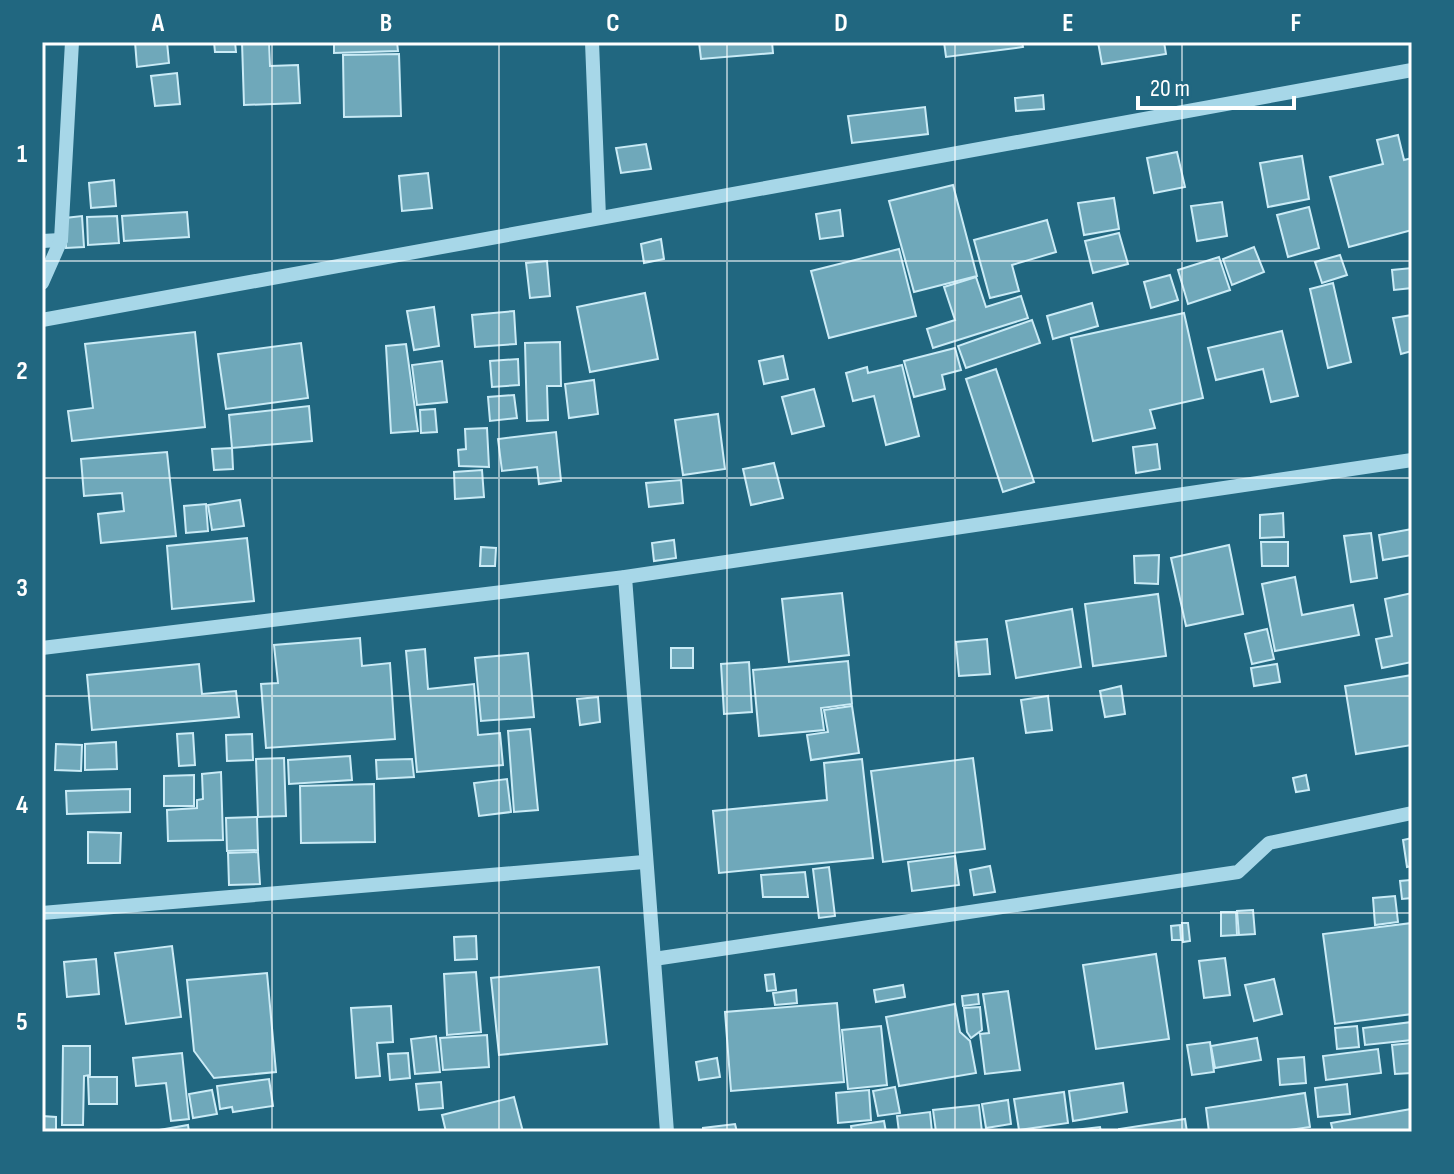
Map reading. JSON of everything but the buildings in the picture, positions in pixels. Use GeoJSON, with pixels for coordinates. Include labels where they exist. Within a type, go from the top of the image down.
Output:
{"type":"FeatureCollection","features":[{"type":"Feature","properties":{"kind":"street"},"geometry":{"type":"LineString","coordinates":[[42,283],[61,240],[72,42]]}},
{"type":"Feature","properties":{"kind":"street"},"geometry":{"type":"LineString","coordinates":[[592,42],[599,217]]}},
{"type":"Feature","properties":{"kind":"street"},"geometry":{"type":"LineString","coordinates":[[42,320],[1412,70]]}},
{"type":"Feature","properties":{"kind":"street"},"geometry":{"type":"LineString","coordinates":[[42,241],[61,240]]}},
{"type":"Feature","properties":{"kind":"street"},"geometry":{"type":"LineString","coordinates":[[42,648],[625,577],[1412,460]]}},
{"type":"Feature","properties":{"kind":"street"},"geometry":{"type":"LineString","coordinates":[[625,577],[644,862],[667,1132]]}},
{"type":"Feature","properties":{"kind":"street"},"geometry":{"type":"LineString","coordinates":[[654,959],[1238,872],[1269,843],[1412,813]]}},
{"type":"Feature","properties":{"kind":"street"},"geometry":{"type":"LineString","coordinates":[[42,913],[644,862]]}}]}
